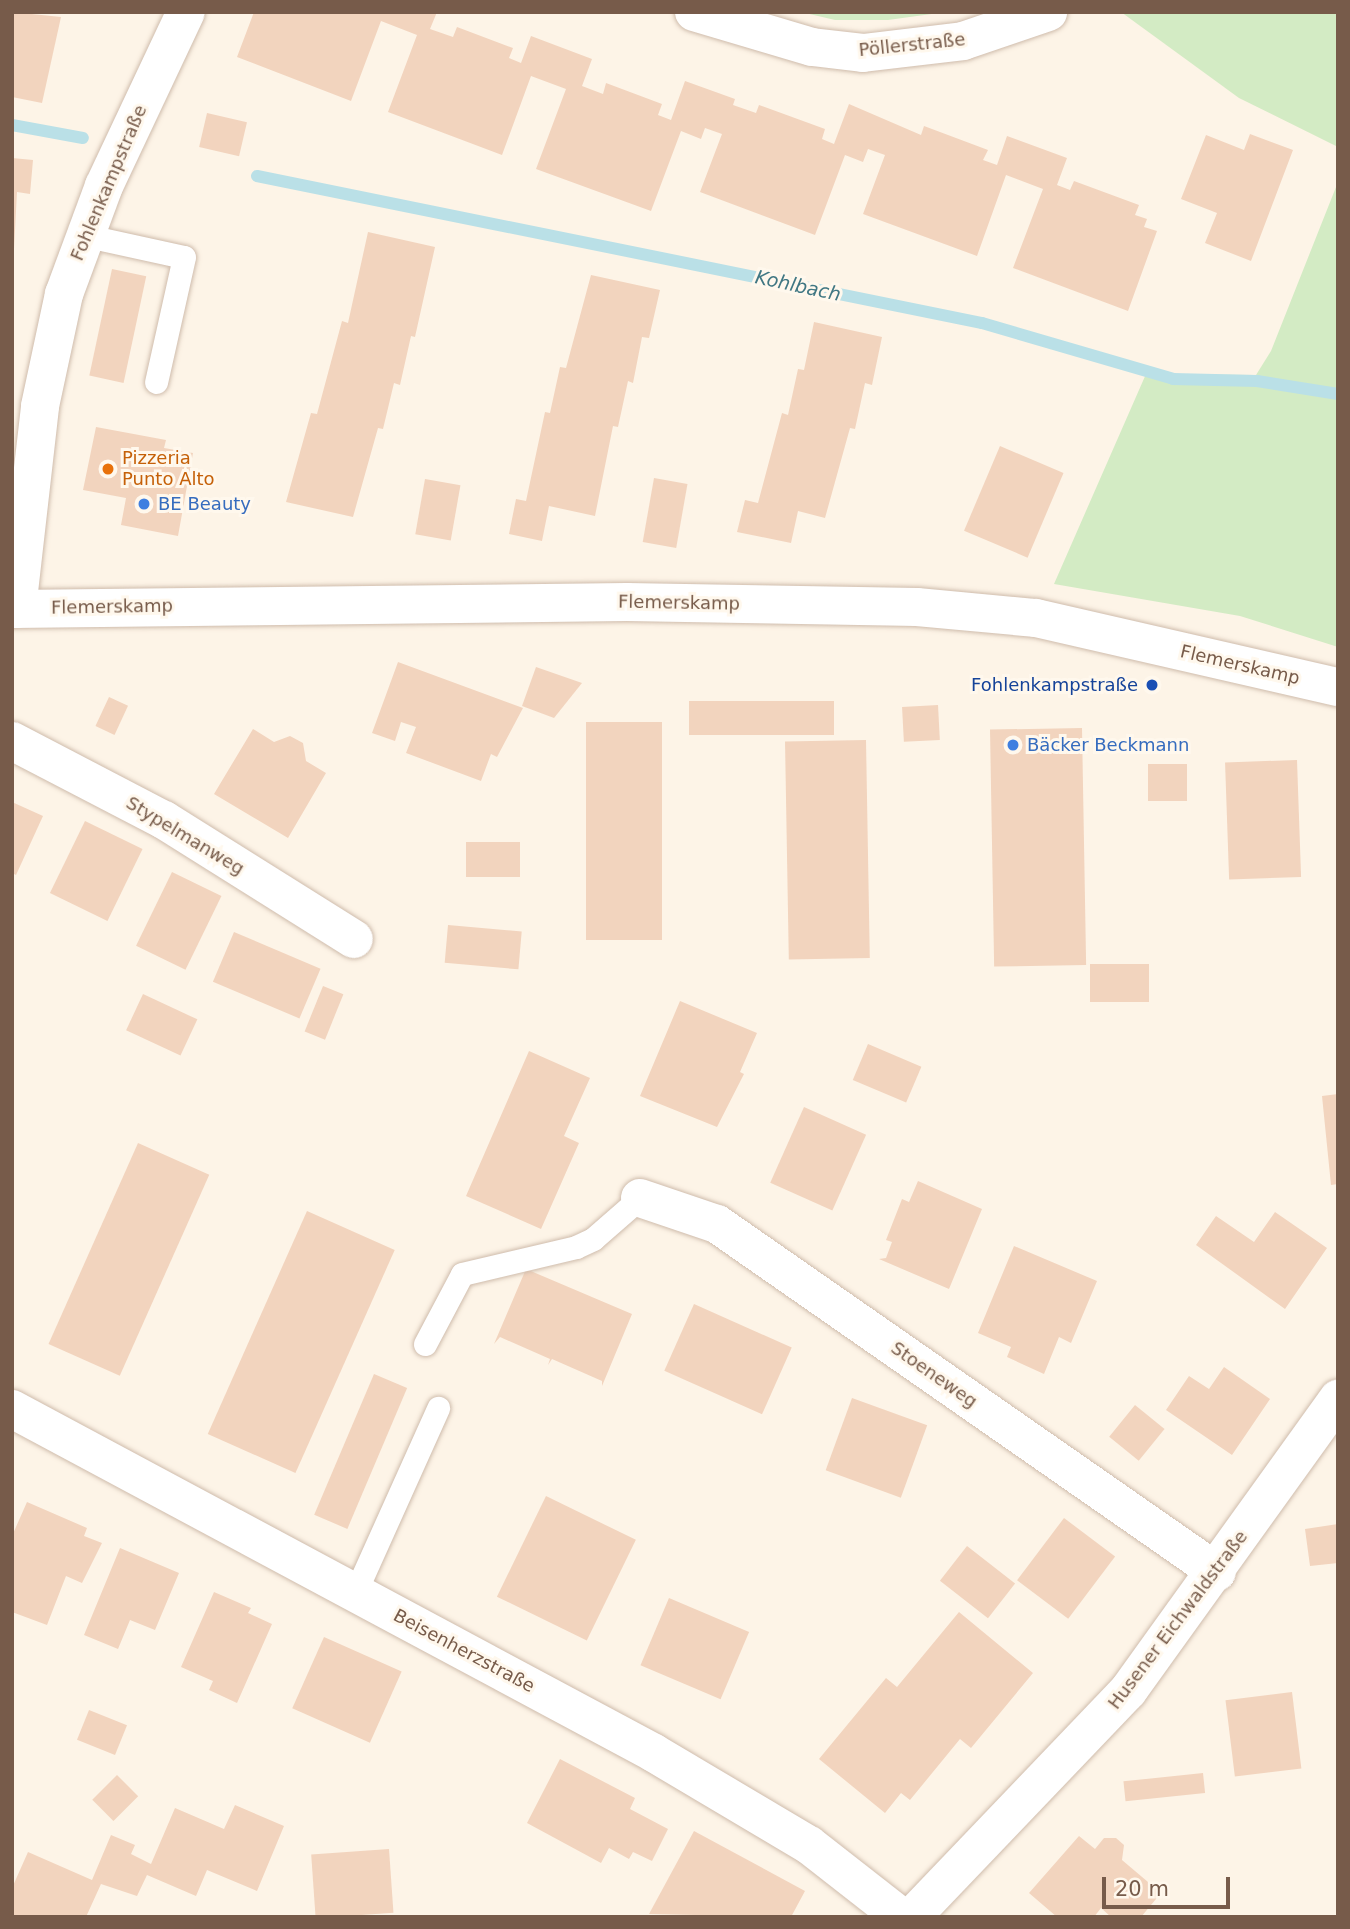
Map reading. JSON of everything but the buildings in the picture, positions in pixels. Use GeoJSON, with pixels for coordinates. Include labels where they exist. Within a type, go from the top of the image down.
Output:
{"type":"FeatureCollection","features":[{"type":"Feature","properties":{"kind":"street","name":"Fohlenkampstraße"},"geometry":{"type":"LineString","coordinates":[[15,609],[40,406],[64,294],[83,235],[186,12]]}},
{"type":"Feature","properties":{"kind":"street","name":"Pöllerstraße"},"geometry":{"type":"LineString","coordinates":[[694,12],[812,47],[863,53],[963,41],[1048,12]]}},
{"type":"Feature","properties":{"kind":"street","name":"Flemerskamp"},"geometry":{"type":"LineString","coordinates":[[15,609],[627,601],[938,608],[1036,618],[1338,687]]}},
{"type":"Feature","properties":{"kind":"street","name":"Stypelmanweg"},"geometry":{"type":"LineString","coordinates":[[12,741],[164,820],[354,939]]}},
{"type":"Feature","properties":{"kind":"street","name":"Stoeneweg"},"geometry":{"type":"LineString","coordinates":[[640,1198],[717,1224],[1217,1572]]}},
{"type":"Feature","properties":{"kind":"street","name":"Husener Eichwaldstraße"},"geometry":{"type":"LineString","coordinates":[[912,1917],[1128,1691],[1217,1572],[1338,1399]]}},
{"type":"Feature","properties":{"kind":"street","name":"Beisenherzstraße"},"geometry":{"type":"LineString","coordinates":[[12,1409],[654,1753],[809,1844],[901,1917]]}},
{"type":"Feature","properties":{"kind":"lane"},"geometry":{"type":"LineString","coordinates":[[83,235],[184,257],[156,382]]}},
{"type":"Feature","properties":{"kind":"lane"},"geometry":{"type":"LineString","coordinates":[[425,1344],[462,1273],[576,1247],[593,1239],[640,1198]]}},
{"type":"Feature","properties":{"kind":"lane"},"geometry":{"type":"LineString","coordinates":[[355,1593],[438,1408]]}},
{"type":"Feature","properties":{"kind":"green space"},"geometry":{"type":"Polygon","coordinates":[[[801,12],[946,12],[888,20],[835,20],[801,12]]]}},
{"type":"Feature","properties":{"kind":"green space"},"geometry":{"type":"Polygon","coordinates":[[[1121,12],[1338,12],[1338,147],[1239,98],[1121,12]]]}},
{"type":"Feature","properties":{"kind":"green space"},"geometry":{"type":"Polygon","coordinates":[[[1338,182],[1338,647],[1240,616],[1054,584],[1146,374],[1256,375],[1271,351],[1338,182]]]}},
{"type":"Feature","properties":{"kind":"waterway","name":"Kohlbach"},"geometry":{"type":"LineString","coordinates":[[12,125],[83,138]]}},
{"type":"Feature","properties":{"kind":"waterway","name":"Kohlbach"},"geometry":{"type":"LineString","coordinates":[[257,176],[982,323],[1173,379],[1257,381],[1338,394]]}},
{"type":"Feature","properties":{"kind":"place","name":"Pizzeria Punto Alto"},"geometry":{"type":"Point","coordinates":[108,469]}},
{"type":"Feature","properties":{"kind":"place","name":"BE Beauty"},"geometry":{"type":"Point","coordinates":[144,504]}},
{"type":"Feature","properties":{"kind":"place","name":"Fohlenkampstraße"},"geometry":{"type":"Point","coordinates":[1152,685]}},
{"type":"Feature","properties":{"kind":"place","name":"Bäcker Beckmann"},"geometry":{"type":"Point","coordinates":[1013,745]}}]}
